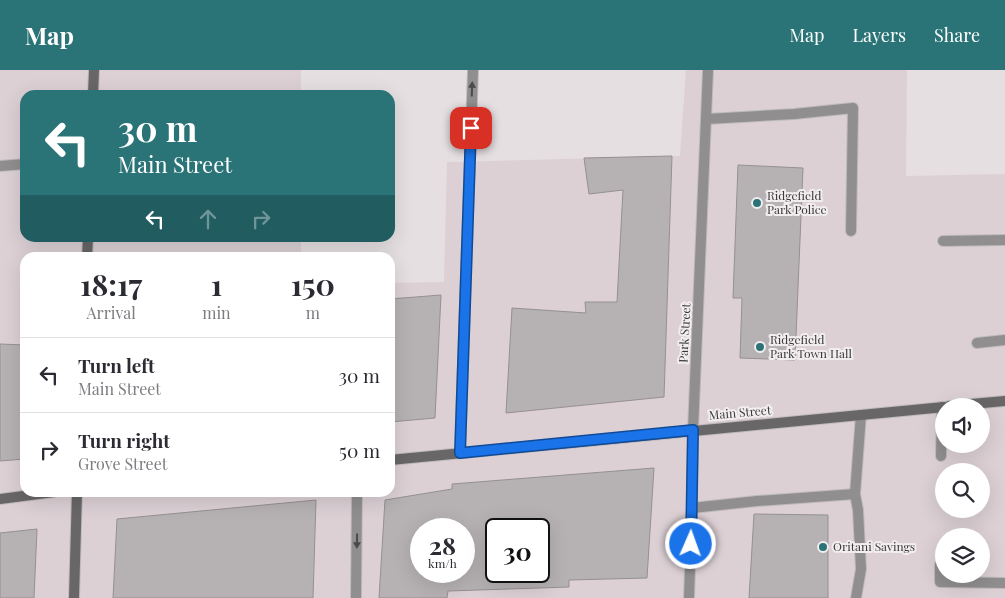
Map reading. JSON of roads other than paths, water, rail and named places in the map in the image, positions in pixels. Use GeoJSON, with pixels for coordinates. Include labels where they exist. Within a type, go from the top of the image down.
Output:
{"type":"FeatureCollection","features":[{"type":"Feature","properties":{"kind":"street"},"geometry":{"type":"LineString","coordinates":[[93,90],[94,70]]}},
{"type":"Feature","properties":{"kind":"street"},"geometry":{"type":"LineString","coordinates":[[460,453],[473,70]]}},
{"type":"Feature","properties":{"kind":"street","name":"Park Street"},"geometry":{"type":"LineString","coordinates":[[689,598],[693,430],[708,70]]}},
{"type":"Feature","properties":{"kind":"street"},"geometry":{"type":"LineString","coordinates":[[707,119],[794,114],[853,108],[851,231]]}},
{"type":"Feature","properties":{"kind":"street"},"geometry":{"type":"LineString","coordinates":[[0,166],[20,164]]}},
{"type":"Feature","properties":{"kind":"street"},"geometry":{"type":"LineString","coordinates":[[943,241],[1005,240]]}},
{"type":"Feature","properties":{"kind":"street"},"geometry":{"type":"LineString","coordinates":[[977,343],[1005,340]]}},
{"type":"Feature","properties":{"kind":"street","name":"Main Street"},"geometry":{"type":"LineString","coordinates":[[990,402],[1005,401]]}},
{"type":"Feature","properties":{"kind":"street","name":"Main Street"},"geometry":{"type":"LineString","coordinates":[[395,460],[935,408]]}},
{"type":"Feature","properties":{"kind":"street"},"geometry":{"type":"LineString","coordinates":[[856,598],[861,569],[858,510],[855,494],[861,415]]}},
{"type":"Feature","properties":{"kind":"street"},"geometry":{"type":"LineString","coordinates":[[692,508],[855,494]]}},
{"type":"Feature","properties":{"kind":"street"},"geometry":{"type":"LineString","coordinates":[[0,499],[20,496]]}},
{"type":"Feature","properties":{"kind":"street"},"geometry":{"type":"LineString","coordinates":[[74,598],[77,497]]}},
{"type":"Feature","properties":{"kind":"street"},"geometry":{"type":"LineString","coordinates":[[356,598],[357,497]]}},
{"type":"Feature","properties":{"kind":"street"},"geometry":{"type":"LineString","coordinates":[[990,583],[1005,583]]}},
{"type":"Feature","properties":{"kind":"place","name":"Ridgefield Park Police"},"geometry":{"type":"Point","coordinates":[757,203]}},
{"type":"Feature","properties":{"kind":"place","name":"Ridgefield Park Town Hall"},"geometry":{"type":"Point","coordinates":[760,347]}},
{"type":"Feature","properties":{"kind":"place","name":"Oritani Savings"},"geometry":{"type":"Point","coordinates":[823,547]}}]}
